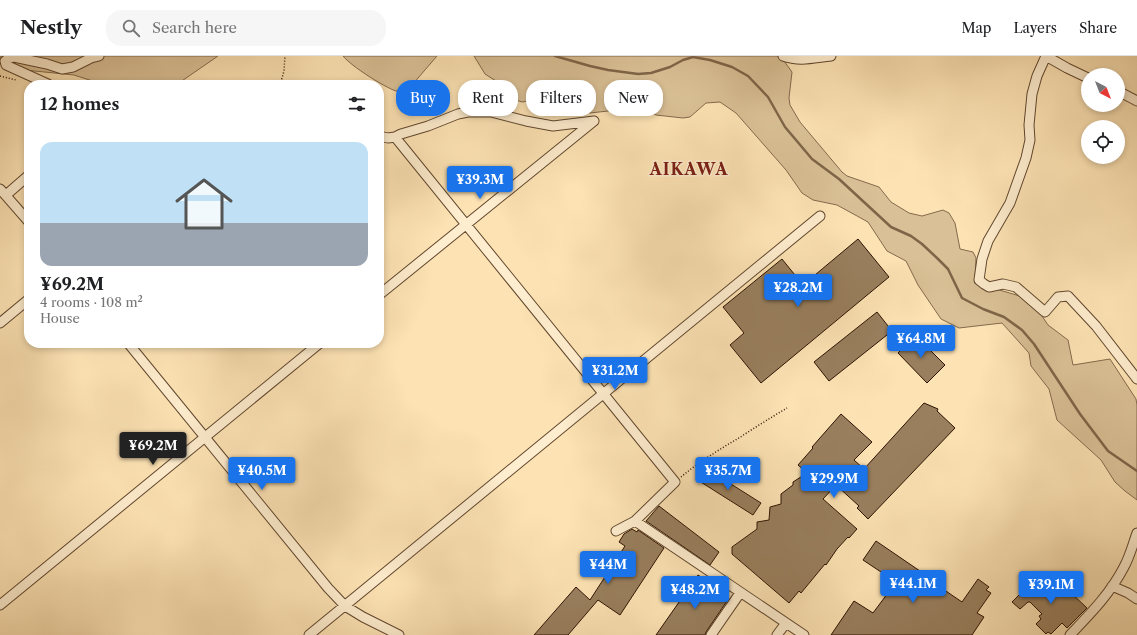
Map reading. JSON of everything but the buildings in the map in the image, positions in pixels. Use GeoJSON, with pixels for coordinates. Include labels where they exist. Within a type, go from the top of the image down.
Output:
{"type":"FeatureCollection","features":[{"type":"Feature","properties":{"kind":"street"},"geometry":{"type":"LineString","coordinates":[[39,80],[6,65],[5,61],[14,57],[62,68],[69,68],[99,56]]}},
{"type":"Feature","properties":{"kind":"street"},"geometry":{"type":"LineString","coordinates":[[782,56],[799,60],[831,56]]}},
{"type":"Feature","properties":{"kind":"street"},"geometry":{"type":"LineString","coordinates":[[1081,75],[1046,56],[1036,76],[1032,94],[1029,125],[1030,140],[1026,158],[1010,203],[988,241],[982,260],[979,280],[989,286],[1003,284],[1016,287],[1045,312],[1058,297],[1068,296],[1101,332],[1137,379]]}},
{"type":"Feature","properties":{"kind":"street"},"geometry":{"type":"LineString","coordinates":[[1125,95],[1137,101]]}},
{"type":"Feature","properties":{"kind":"street"},"geometry":{"type":"LineString","coordinates":[[384,137],[395,137],[458,114],[468,112],[491,112],[553,126],[594,121],[384,291]]}},
{"type":"Feature","properties":{"kind":"street"},"geometry":{"type":"LineString","coordinates":[[395,137],[675,482],[635,521],[616,531]]}},
{"type":"Feature","properties":{"kind":"street"},"geometry":{"type":"LineString","coordinates":[[24,178],[3,192],[24,216]]}},
{"type":"Feature","properties":{"kind":"street"},"geometry":{"type":"LineString","coordinates":[[309,635],[820,216]]}},
{"type":"Feature","properties":{"kind":"street"},"geometry":{"type":"LineString","coordinates":[[0,323],[24,303]]}},
{"type":"Feature","properties":{"kind":"street"},"geometry":{"type":"LineString","coordinates":[[132,348],[328,588],[345,606],[399,635]]}},
{"type":"Feature","properties":{"kind":"street"},"geometry":{"type":"LineString","coordinates":[[0,605],[314,348]]}},
{"type":"Feature","properties":{"kind":"street"},"geometry":{"type":"LineString","coordinates":[[635,521],[804,635]]}},
{"type":"Feature","properties":{"kind":"street"},"geometry":{"type":"LineString","coordinates":[[1070,635],[1100,604],[1112,586],[1124,567],[1137,532]]}},
{"type":"Feature","properties":{"kind":"street"},"geometry":{"type":"LineString","coordinates":[[1112,586],[1137,599]]}},
{"type":"Feature","properties":{"kind":"street"},"geometry":{"type":"LineString","coordinates":[[711,635],[740,592]]}},
{"type":"Feature","properties":{"kind":"street"},"geometry":{"type":"LineString","coordinates":[[778,635],[786,623]]}},
{"type":"Feature","properties":{"kind":"path"},"geometry":{"type":"LineString","coordinates":[[281,80],[284,71],[285,56]]}},
{"type":"Feature","properties":{"kind":"path"},"geometry":{"type":"LineString","coordinates":[[675,482],[719,450],[787,408]]}},
{"type":"Feature","properties":{"kind":"shaded area"},"geometry":{"type":"Polygon","coordinates":[[[0,56],[218,56],[183,80],[90,80],[74,75],[15,69],[0,61],[0,56]]]}},
{"type":"Feature","properties":{"kind":"shaded area"},"geometry":{"type":"Polygon","coordinates":[[[343,56],[437,56],[416,80],[396,80],[396,91],[384,85],[384,80],[375,80],[343,56]]]}},
{"type":"Feature","properties":{"kind":"shaded area"},"geometry":{"type":"Polygon","coordinates":[[[474,56],[777,56],[784,61],[792,72],[789,98],[790,105],[800,122],[842,172],[847,176],[879,187],[891,202],[909,213],[922,216],[943,210],[949,213],[955,223],[960,249],[973,252],[976,258],[975,278],[986,286],[1023,297],[1034,304],[1048,325],[1068,340],[1073,365],[1110,359],[1136,399],[1137,500],[1115,482],[1101,460],[1057,420],[1049,389],[1031,366],[1029,353],[1002,323],[959,328],[941,319],[918,285],[906,261],[887,251],[868,222],[837,205],[813,200],[802,193],[786,170],[736,113],[720,102],[706,103],[690,117],[683,118],[663,116],[663,80],[604,80],[604,111],[596,112],[596,80],[526,80],[526,101],[522,102],[518,101],[518,80],[494,80],[485,74],[474,56]]]}},
{"type":"Feature","properties":{"kind":"waterway"},"geometry":{"type":"LineString","coordinates":[[555,56],[608,70],[638,74],[651,73],[693,57],[710,60],[732,67],[748,76],[768,97],[785,127],[812,159],[839,179],[891,227],[911,236],[922,244],[948,269],[962,298],[983,309],[1004,317],[1022,330],[1034,344],[1080,414],[1108,451],[1137,471]]}},
{"type":"Feature","properties":{"kind":"district","name":"AIKAWA"},"geometry":{"type":"Point","coordinates":[689,169]}}]}
